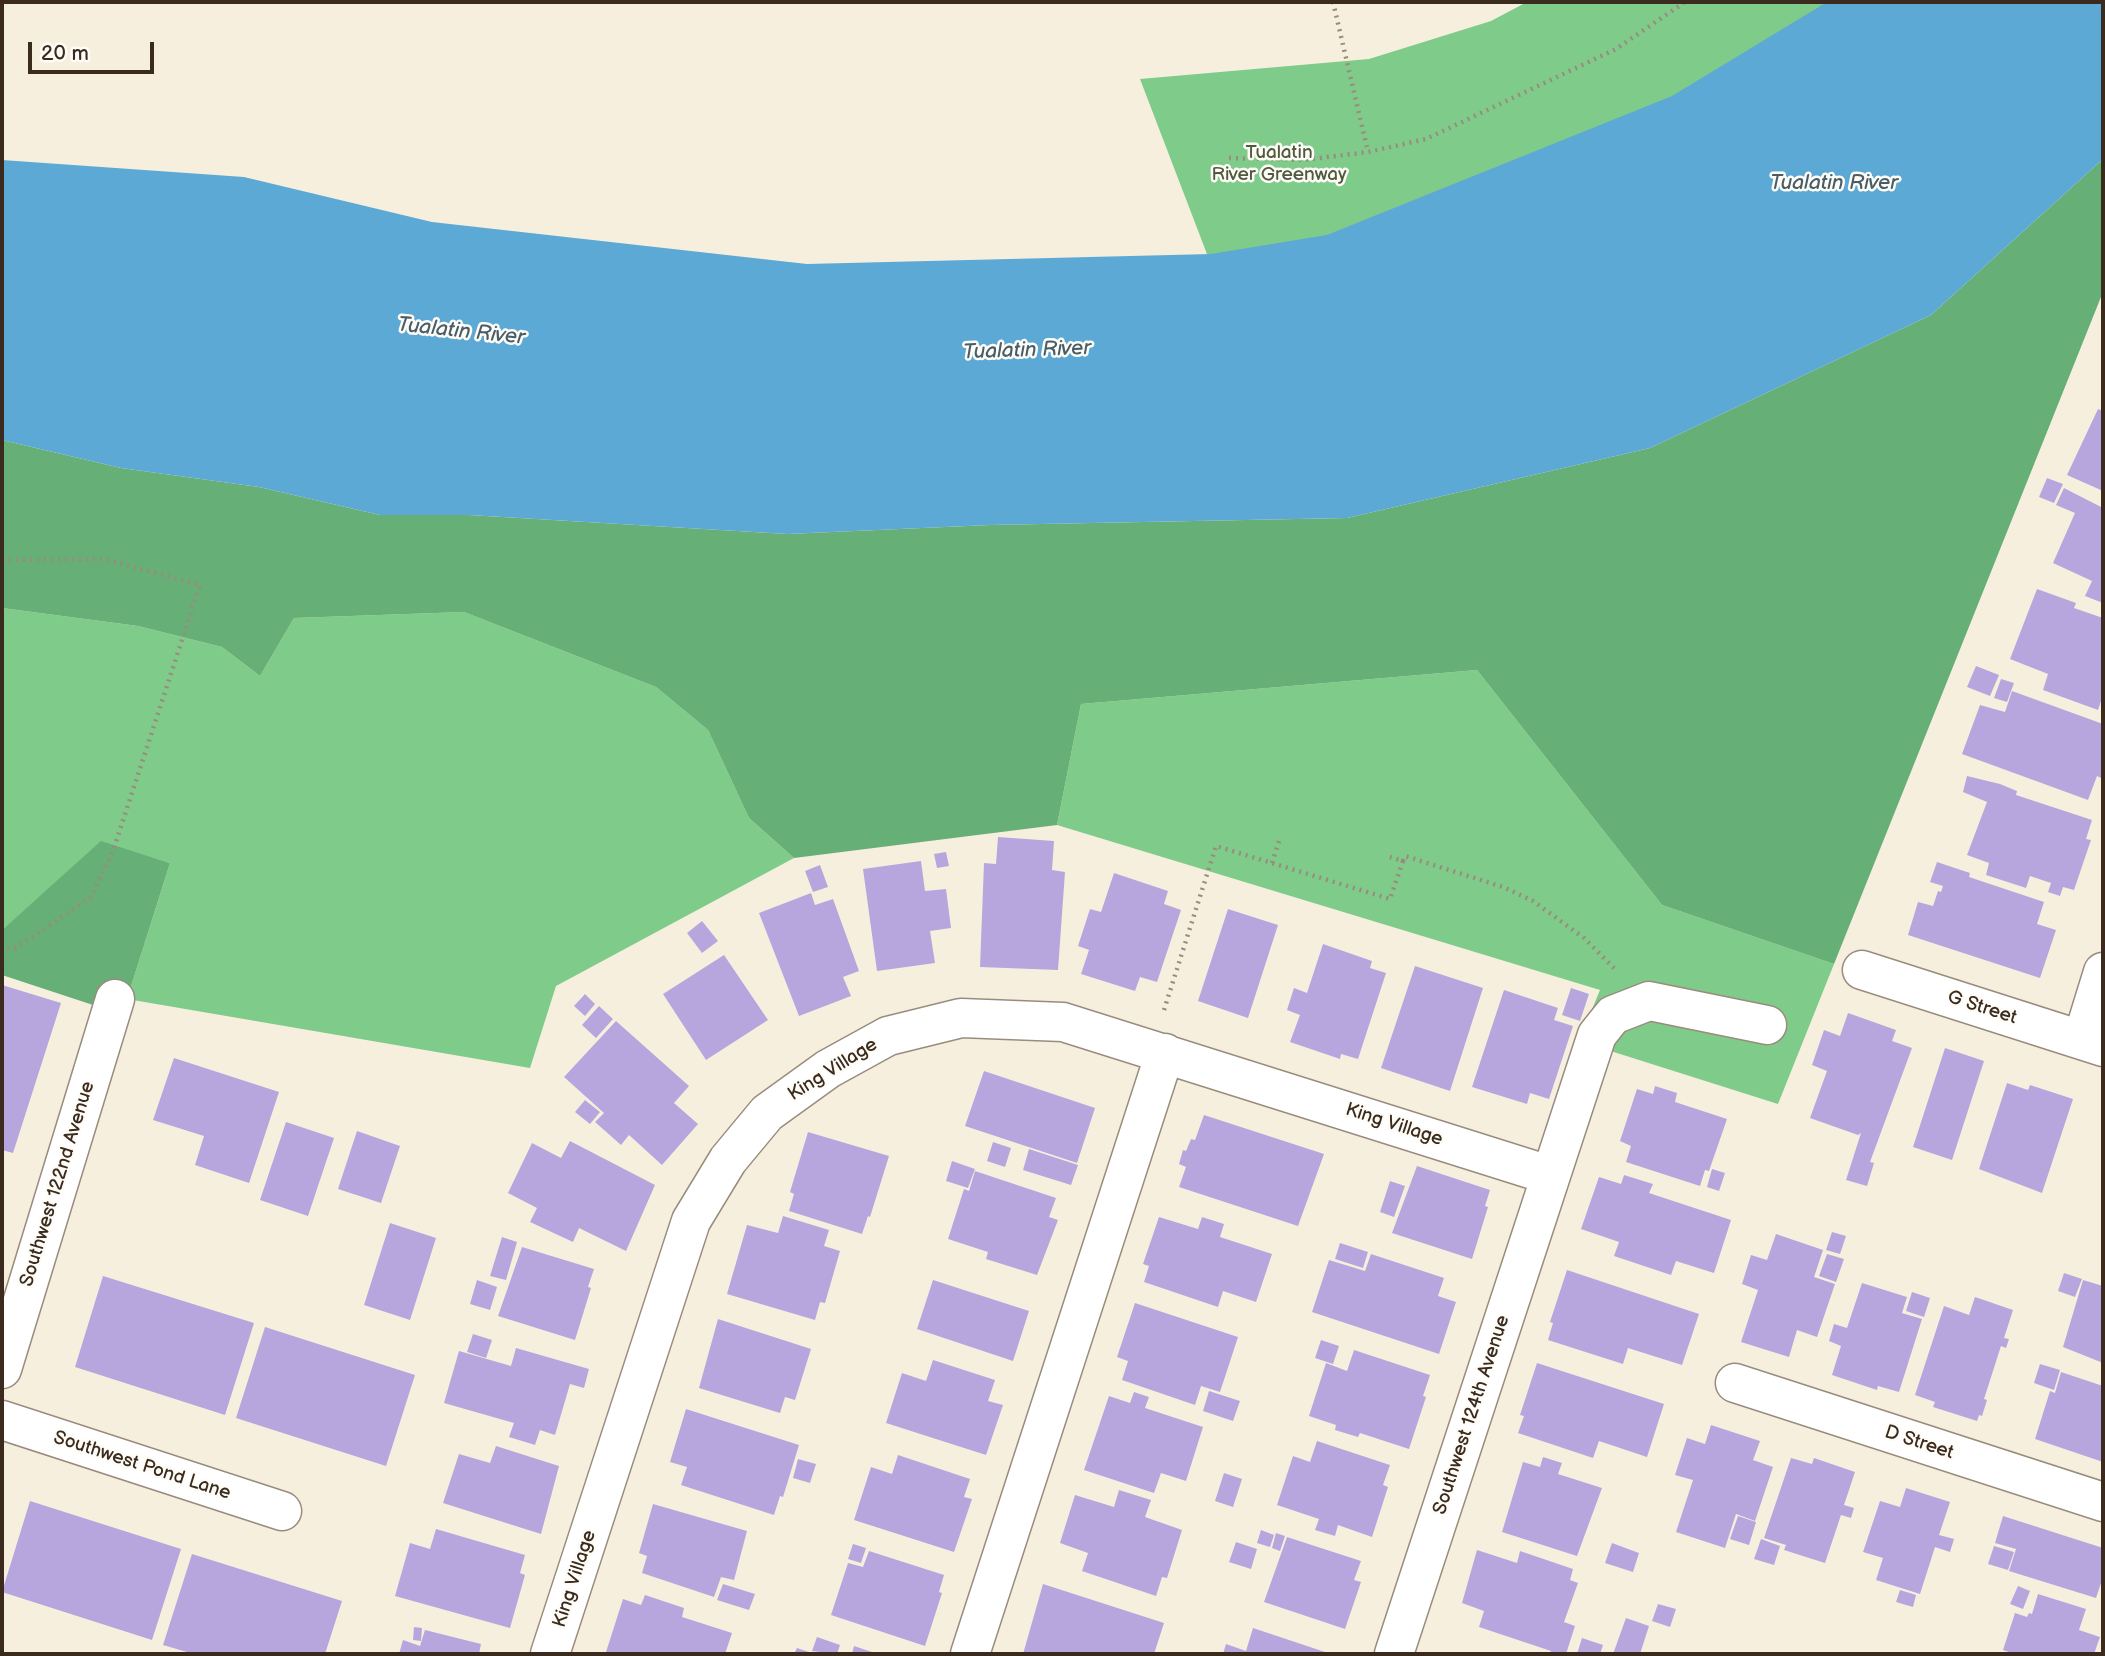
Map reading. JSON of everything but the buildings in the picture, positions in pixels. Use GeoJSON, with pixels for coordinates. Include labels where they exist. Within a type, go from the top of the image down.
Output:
{"type":"FeatureCollection","features":[{"type":"Feature","properties":{"kind":"street","name":"G Street"},"geometry":{"type":"LineString","coordinates":[[1862,970],[2093,1043]]}},
{"type":"Feature","properties":{"kind":"street"},"geometry":{"type":"LineString","coordinates":[[2093,1043],[2103,972]]}},
{"type":"Feature","properties":{"kind":"street","name":"Southwest 122nd Avenue"},"geometry":{"type":"LineString","coordinates":[[2,1369],[115,999]]}},
{"type":"Feature","properties":{"kind":"street"},"geometry":{"type":"LineString","coordinates":[[1649,1001],[1767,1025]]}},
{"type":"Feature","properties":{"kind":"street","name":"Southwest 124th Avenue"},"geometry":{"type":"LineString","coordinates":[[1394,1654],[1597,1035],[1613,1015],[1649,1001]]}},
{"type":"Feature","properties":{"kind":"street","name":"King Village"},"geometry":{"type":"LineString","coordinates":[[550,1654],[691,1221],[728,1160],[767,1113],[828,1069],[888,1036],[961,1018],[1063,1022],[1549,1175]]}},
{"type":"Feature","properties":{"kind":"street"},"geometry":{"type":"LineString","coordinates":[[970,1654],[1158,1051]]}},
{"type":"Feature","properties":{"kind":"street","name":"D Street"},"geometry":{"type":"LineString","coordinates":[[1735,1383],[2103,1502]]}},
{"type":"Feature","properties":{"kind":"street","name":"Southwest Pond Lane"},"geometry":{"type":"LineString","coordinates":[[2,1420],[282,1511]]}},
{"type":"Feature","properties":{"kind":"path"},"geometry":{"type":"LineString","coordinates":[[1334,2],[1368,152]]}},
{"type":"Feature","properties":{"kind":"path"},"geometry":{"type":"LineString","coordinates":[[1228,158],[1303,160],[1368,152],[1426,139],[1616,49],[1685,2]]}},
{"type":"Feature","properties":{"kind":"path"},"geometry":{"type":"LineString","coordinates":[[2,560],[104,559],[200,586],[113,851],[92,897],[16,948],[2,949]]}},
{"type":"Feature","properties":{"kind":"path"},"geometry":{"type":"LineString","coordinates":[[1272,863],[1280,838]]}},
{"type":"Feature","properties":{"kind":"path"},"geometry":{"type":"LineString","coordinates":[[1158,1051],[1216,846],[1390,899],[1405,856],[1503,887],[1533,901],[1584,939],[1649,1001]]}},
{"type":"Feature","properties":{"kind":"path"},"geometry":{"type":"LineString","coordinates":[[1390,857],[1403,861]]}},
{"type":"Feature","properties":{"kind":"green space","name":"Tualatin River Greenway"},"geometry":{"type":"Polygon","coordinates":[[[1527,2],[1842,2],[1681,116],[1215,275],[1140,79],[1369,59],[1491,21],[1527,2]]]}},
{"type":"Feature","properties":{"kind":"green space"},"geometry":{"type":"Polygon","coordinates":[[[2103,159],[2103,292],[1834,964],[1662,905],[1477,670],[1081,704],[1057,825],[794,858],[749,818],[708,730],[656,687],[464,612],[294,618],[260,676],[222,647],[138,626],[2,608],[2,440],[121,468],[259,487],[380,515],[469,515],[787,534],[990,525],[1347,518],[1650,448],[1931,315],[2103,159]]]}},
{"type":"Feature","properties":{"kind":"green space"},"geometry":{"type":"Polygon","coordinates":[[[2,608],[138,626],[222,647],[260,676],[294,618],[464,612],[656,687],[708,730],[749,818],[794,858],[556,986],[530,1068],[127,999],[170,863],[102,842],[2,930],[2,608]]]}},
{"type":"Feature","properties":{"kind":"green space"},"geometry":{"type":"Polygon","coordinates":[[[1477,670],[1662,905],[1834,964],[1778,1104],[1579,1041],[1600,990],[1057,825],[1081,704],[1477,670]]]}},
{"type":"Feature","properties":{"kind":"green space"},"geometry":{"type":"Polygon","coordinates":[[[101,841],[170,863],[127,999],[98,990],[93,1005],[2,975],[2,930],[101,841]]]}},
{"type":"Feature","properties":{"kind":"water","name":"Tualatin River"},"geometry":{"type":"Polygon","coordinates":[[[1827,2],[2103,2],[2103,159],[1931,315],[1650,448],[1347,518],[990,525],[787,534],[469,515],[380,515],[259,487],[121,468],[2,440],[2,160],[244,177],[432,222],[807,264],[1211,254],[1327,235],[1672,96],[1827,2]]]}}]}
